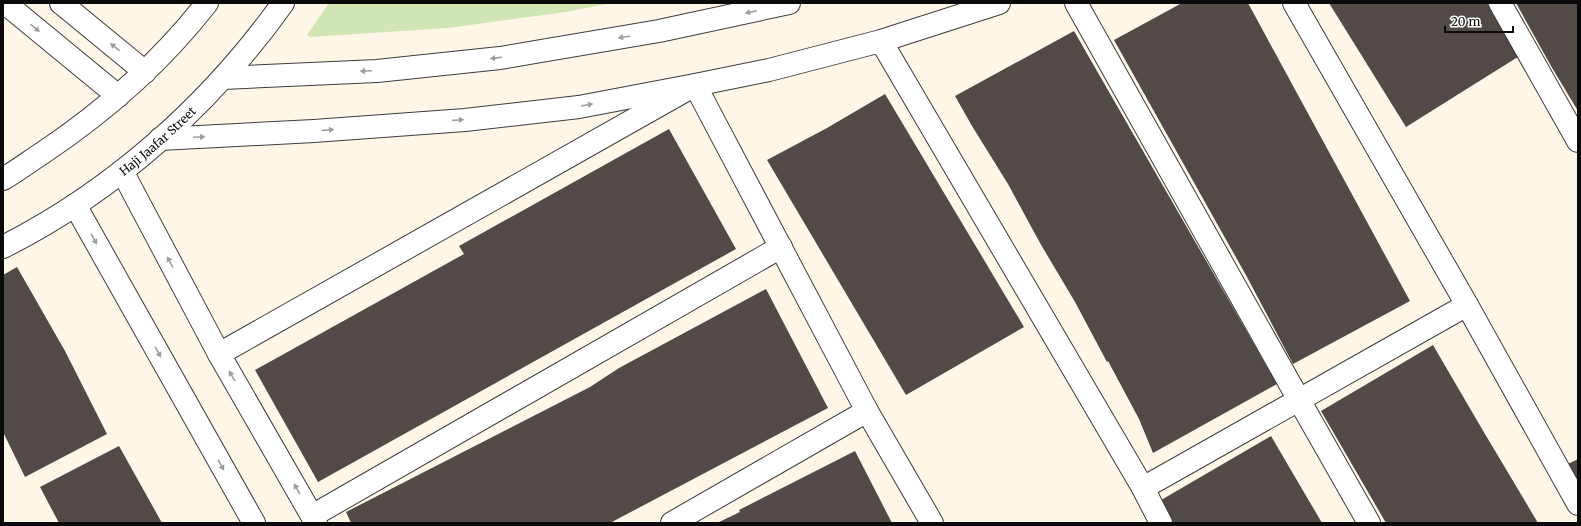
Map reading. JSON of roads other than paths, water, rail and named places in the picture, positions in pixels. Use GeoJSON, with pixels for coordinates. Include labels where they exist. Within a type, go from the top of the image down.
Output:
{"type":"FeatureCollection","features":[{"type":"Feature","properties":{"kind":"street"},"geometry":{"type":"LineString","coordinates":[[5,3],[118,96]]}},
{"type":"Feature","properties":{"kind":"street"},"geometry":{"type":"LineString","coordinates":[[61,3],[145,72]]}},
{"type":"Feature","properties":{"kind":"street"},"geometry":{"type":"LineString","coordinates":[[3,179],[75,131],[118,96],[145,72],[194,20],[207,3]]}},
{"type":"Feature","properties":{"kind":"street","name":"Haji Jaafar Street"},"geometry":{"type":"LineString","coordinates":[[3,247],[75,205],[122,171],[175,127],[223,78],[262,32],[283,3]]}},
{"type":"Feature","properties":{"kind":"street"},"geometry":{"type":"LineString","coordinates":[[223,78],[377,70],[500,58],[660,31],[789,3]]}},
{"type":"Feature","properties":{"kind":"street"},"geometry":{"type":"LineString","coordinates":[[160,140],[465,120],[579,107],[769,70],[881,41],[970,8],[999,3]]}},
{"type":"Feature","properties":{"kind":"street"},"geometry":{"type":"LineString","coordinates":[[1076,3],[1369,523]]}},
{"type":"Feature","properties":{"kind":"street"},"geometry":{"type":"LineString","coordinates":[[1294,3],[1468,305],[1578,504]]}},
{"type":"Feature","properties":{"kind":"street"},"geometry":{"type":"LineString","coordinates":[[1500,3],[1578,142]]}},
{"type":"Feature","properties":{"kind":"street"},"geometry":{"type":"LineString","coordinates":[[881,41],[1143,488],[1162,523]]}},
{"type":"Feature","properties":{"kind":"street"},"geometry":{"type":"LineString","coordinates":[[695,85],[867,412],[932,523]]}},
{"type":"Feature","properties":{"kind":"street"},"geometry":{"type":"LineString","coordinates":[[219,354],[695,85]]}},
{"type":"Feature","properties":{"kind":"street"},"geometry":{"type":"LineString","coordinates":[[122,171],[219,354],[314,520],[781,246]]}},
{"type":"Feature","properties":{"kind":"street"},"geometry":{"type":"LineString","coordinates":[[75,205],[254,523]]}},
{"type":"Feature","properties":{"kind":"street"},"geometry":{"type":"LineString","coordinates":[[1143,488],[1468,305]]}},
{"type":"Feature","properties":{"kind":"street"},"geometry":{"type":"LineString","coordinates":[[672,523],[867,412]]}}]}
